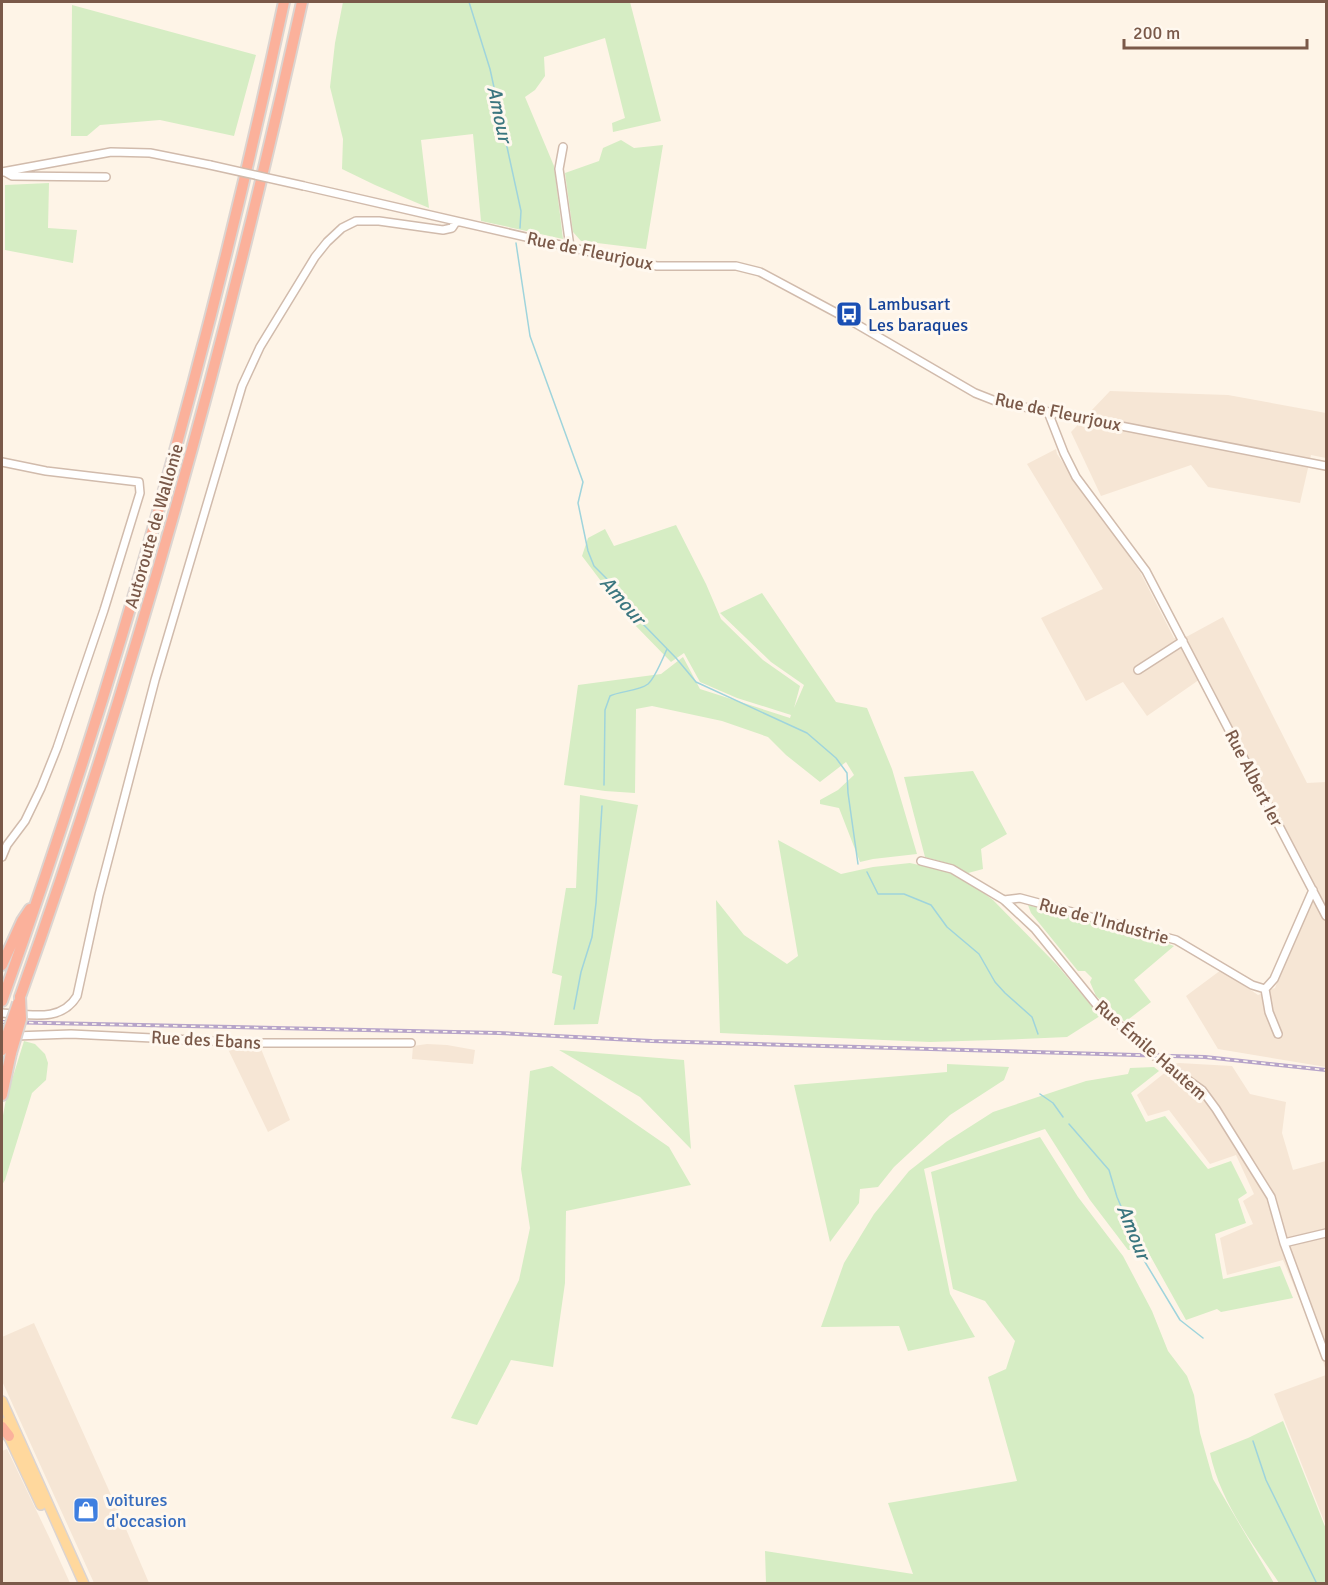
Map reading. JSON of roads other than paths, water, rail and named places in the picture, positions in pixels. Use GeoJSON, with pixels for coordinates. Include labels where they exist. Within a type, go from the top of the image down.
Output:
{"type":"FeatureCollection","features":[{"type":"Feature","properties":{"kind":"highway","name":"Autoroute de Wallonie"},"geometry":{"type":"LineString","coordinates":[[2,999],[112,669],[178,442],[208,328],[284,2]]}},
{"type":"Feature","properties":{"kind":"highway","name":"Autoroute de Wallonie"},"geometry":{"type":"LineString","coordinates":[[2,1095],[6,1052],[21,1019],[20,997],[86,807],[129,674],[166,548],[232,299],[302,2]]}},
{"type":"Feature","properties":{"kind":"highway"},"geometry":{"type":"LineString","coordinates":[[2,965],[22,921],[37,899]]}},
{"type":"Feature","properties":{"kind":"main road"},"geometry":{"type":"LineString","coordinates":[[2,1401],[84,1584]]}},
{"type":"Feature","properties":{"kind":"main road"},"geometry":{"type":"LineString","coordinates":[[2,1422],[77,1584]]}},
{"type":"Feature","properties":{"kind":"street"},"geometry":{"type":"LineString","coordinates":[[564,147],[559,169],[570,247]]}},
{"type":"Feature","properties":{"kind":"street","name":"Rue de Fleurjoux"},"geometry":{"type":"LineString","coordinates":[[3,172],[111,152],[150,153],[657,266],[736,266],[760,272],[829,308],[975,393],[998,402],[1326,466]]}},
{"type":"Feature","properties":{"kind":"street","name":"Rue de Fleurjoux"},"geometry":{"type":"LineString","coordinates":[[3,172],[12,176],[106,177]]}},
{"type":"Feature","properties":{"kind":"street"},"geometry":{"type":"LineString","coordinates":[[2,1013],[51,1015],[68,1009],[77,996],[99,895],[155,680],[242,386],[260,347],[315,257],[342,228],[356,221],[379,221],[443,230],[452,228],[456,222]]}},
{"type":"Feature","properties":{"kind":"street","name":"Rue Albert Ier"},"geometry":{"type":"LineString","coordinates":[[1048,412],[1076,477],[1146,571],[1326,916]]}},
{"type":"Feature","properties":{"kind":"street"},"geometry":{"type":"LineString","coordinates":[[2,462],[46,471],[139,482],[140,493],[104,610],[53,758],[25,821],[7,845],[2,857]]}},
{"type":"Feature","properties":{"kind":"street"},"geometry":{"type":"LineString","coordinates":[[1138,670],[1183,641]]}},
{"type":"Feature","properties":{"kind":"street","name":"Rue Émile Hautem"},"geometry":{"type":"LineString","coordinates":[[921,861],[952,869],[1004,900],[1035,929],[1096,1004],[1153,1055],[1202,1090],[1271,1197],[1284,1243],[1326,1357]]}},
{"type":"Feature","properties":{"kind":"street"},"geometry":{"type":"LineString","coordinates":[[1278,1034],[1269,1012],[1265,989],[1274,979],[1313,890]]}},
{"type":"Feature","properties":{"kind":"street","name":"Rue de l'Industrie"},"geometry":{"type":"LineString","coordinates":[[1004,900],[1020,898],[1176,940],[1252,985],[1265,989]]}},
{"type":"Feature","properties":{"kind":"street","name":"Rue des Ebans"},"geometry":{"type":"LineString","coordinates":[[2,1036],[71,1034],[254,1043],[411,1043]]}},
{"type":"Feature","properties":{"kind":"street"},"geometry":{"type":"LineString","coordinates":[[1284,1243],[1326,1234]]}},
{"type":"Feature","properties":{"kind":"waterway","name":"Amour"},"geometry":{"type":"LineString","coordinates":[[469,2],[490,69],[521,211],[520,228]]}},
{"type":"Feature","properties":{"kind":"waterway","name":"Amour"},"geometry":{"type":"LineString","coordinates":[[516,243],[530,336],[583,482],[578,503],[588,551],[594,566],[619,591],[641,622],[696,682],[807,733],[836,758],[847,773],[858,864]]}},
{"type":"Feature","properties":{"kind":"waterway"},"geometry":{"type":"LineString","coordinates":[[604,785],[605,710],[610,696],[648,684],[667,649]]}},
{"type":"Feature","properties":{"kind":"waterway"},"geometry":{"type":"LineString","coordinates":[[574,1009],[581,972],[592,937],[602,806]]}},
{"type":"Feature","properties":{"kind":"waterway","name":"Amour"},"geometry":{"type":"LineString","coordinates":[[867,872],[878,894],[904,894],[931,905],[947,927],[979,954],[995,982],[1032,1017],[1038,1034]]}},
{"type":"Feature","properties":{"kind":"waterway","name":"Amour"},"geometry":{"type":"LineString","coordinates":[[1040,1094],[1053,1103],[1063,1117]]}},
{"type":"Feature","properties":{"kind":"waterway","name":"Amour"},"geometry":{"type":"LineString","coordinates":[[1069,1124],[1109,1170],[1117,1197],[1145,1262],[1180,1320],[1203,1338]]}},
{"type":"Feature","properties":{"kind":"waterway","name":"Amour"},"geometry":{"type":"LineString","coordinates":[[1253,1441],[1266,1480],[1317,1584]]}},
{"type":"Feature","properties":{"kind":"railway"},"geometry":{"type":"LineString","coordinates":[[2,1022],[499,1033],[652,1041],[1205,1057],[1326,1070]]}},
{"type":"Feature","properties":{"kind":"place","name":"Lambusart Les baraques"},"geometry":{"type":"Point","coordinates":[849,314]}},
{"type":"Feature","properties":{"kind":"place","name":"voitures d'occasion"},"geometry":{"type":"Point","coordinates":[86,1510]}}]}
